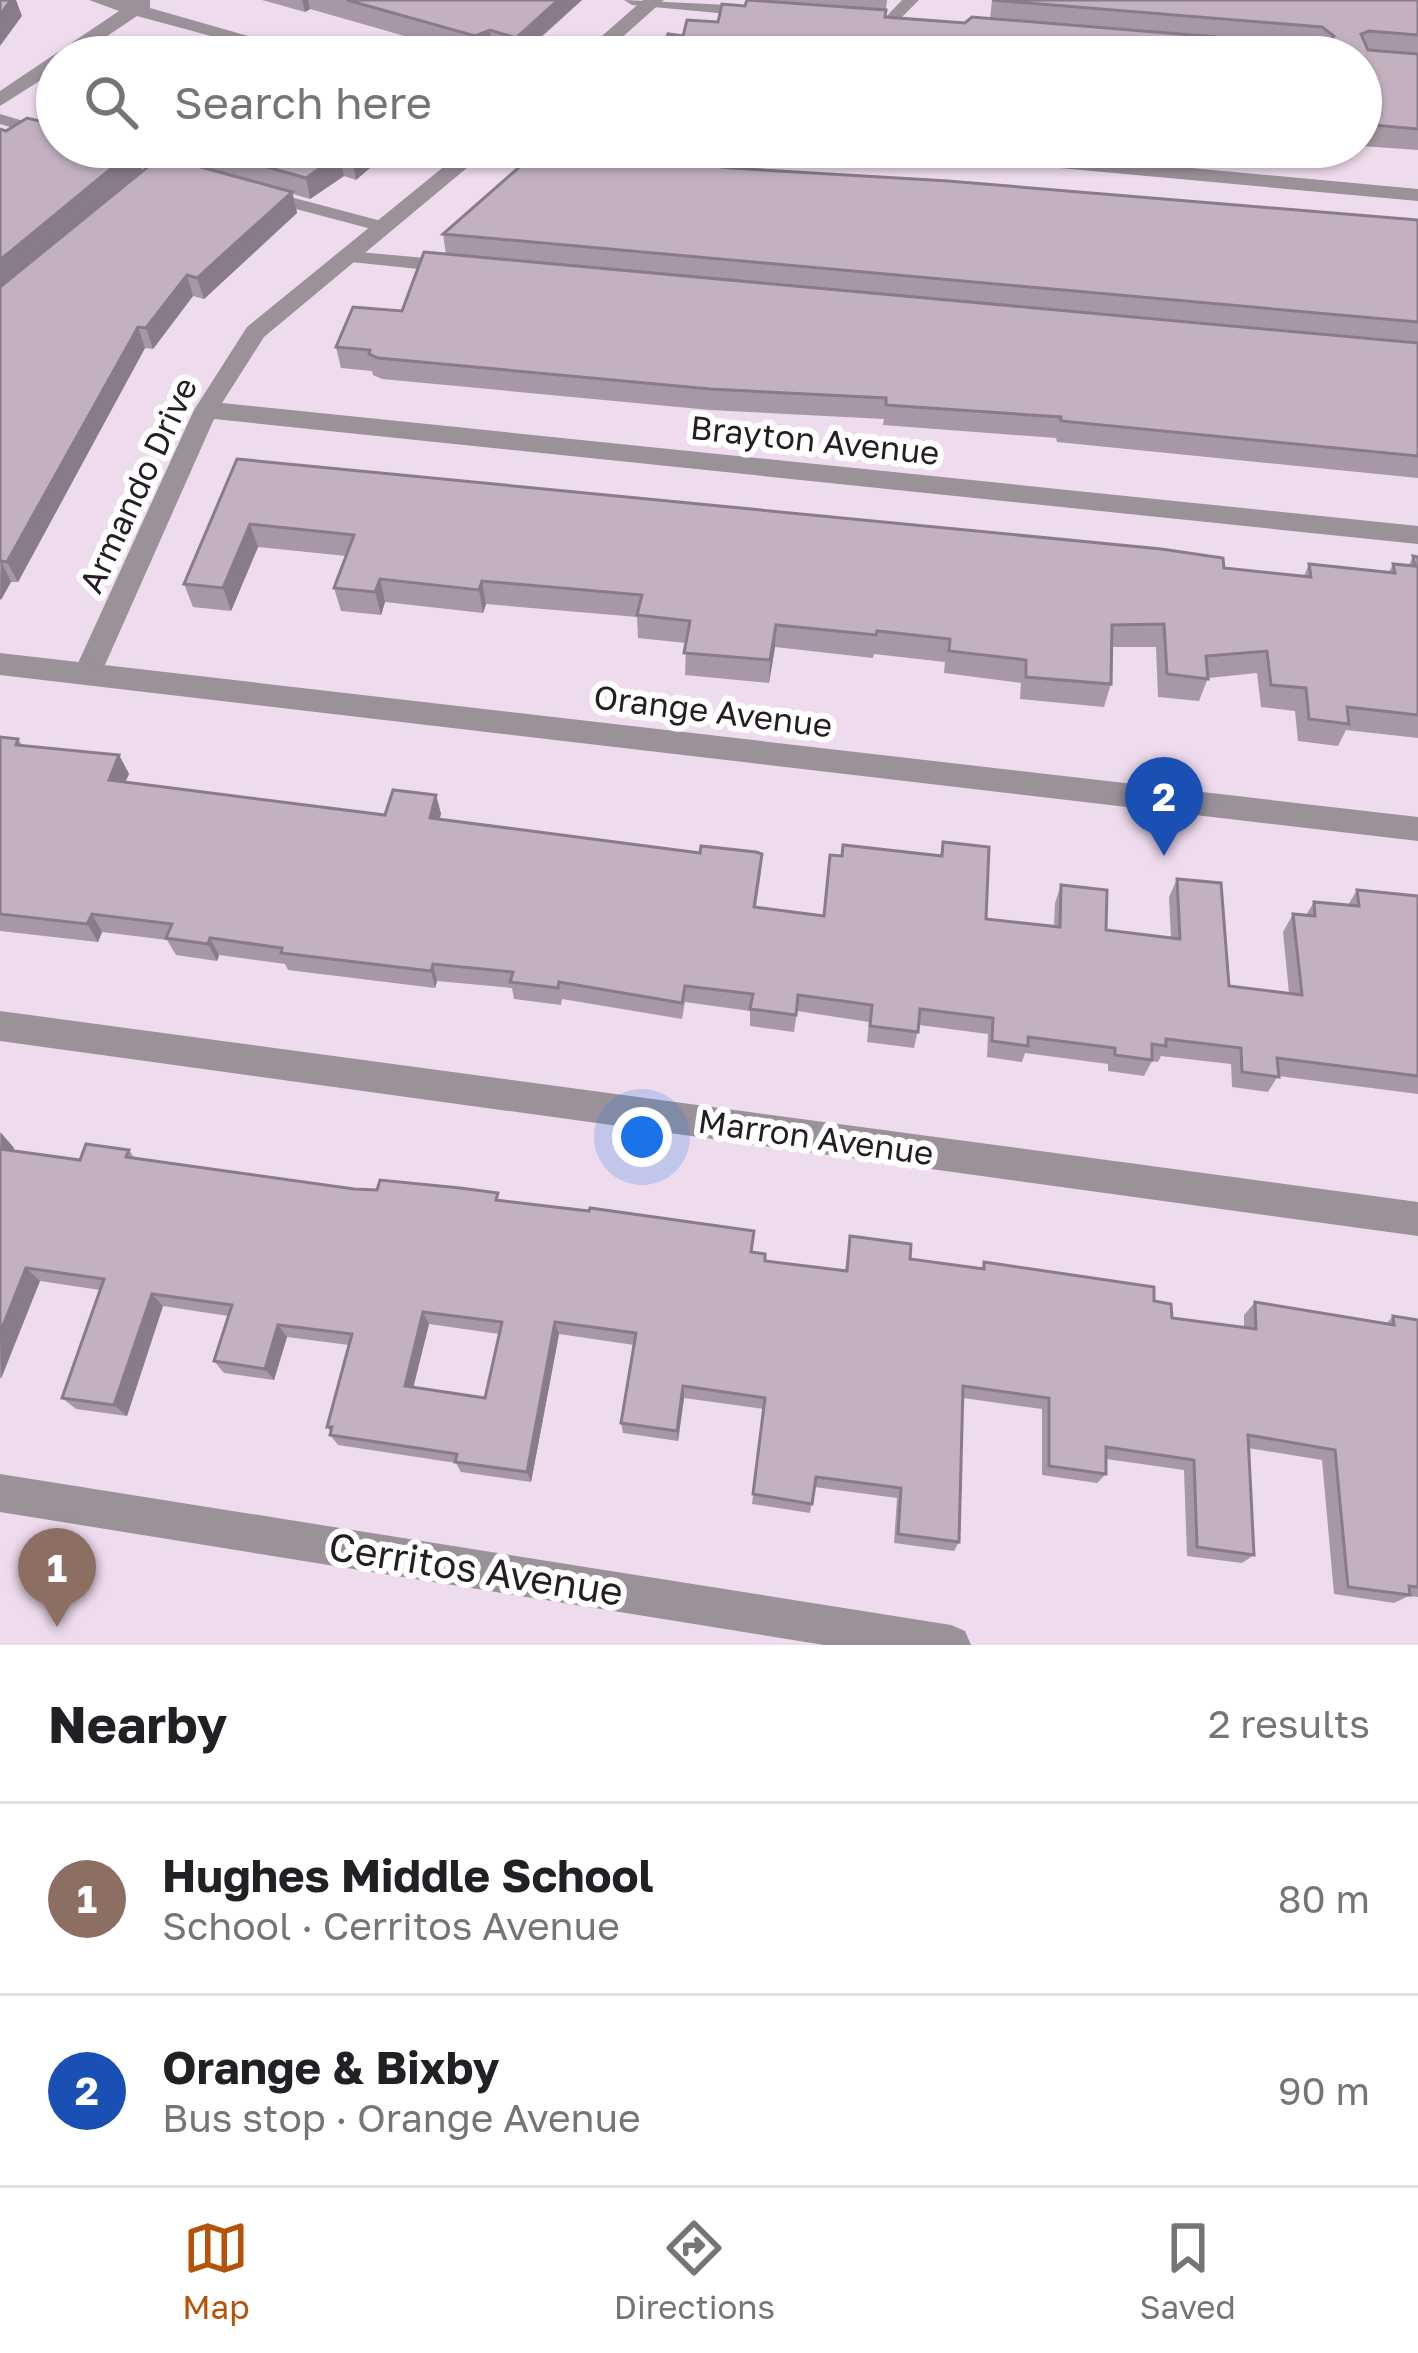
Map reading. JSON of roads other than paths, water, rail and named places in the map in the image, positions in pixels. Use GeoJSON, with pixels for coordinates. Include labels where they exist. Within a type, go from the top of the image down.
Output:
{"type":"FeatureCollection","features":[{"type":"Feature","properties":{"kind":"street"},"geometry":{"type":"LineString","coordinates":[[99,0],[141,5],[242,36]]}},
{"type":"Feature","properties":{"kind":"street"},"geometry":{"type":"LineString","coordinates":[[609,36],[645,1]]}},
{"type":"Feature","properties":{"kind":"street"},"geometry":{"type":"LineString","coordinates":[[94,36],[141,5]]}},
{"type":"Feature","properties":{"kind":"street"},"geometry":{"type":"LineString","coordinates":[[0,100],[36,75]]}},
{"type":"Feature","properties":{"kind":"street","name":"Armando Drive"},"geometry":{"type":"LineString","coordinates":[[86,674],[206,410],[255,332],[455,168]]}},
{"type":"Feature","properties":{"kind":"street"},"geometry":{"type":"LineString","coordinates":[[1124,168],[1418,195]]}},
{"type":"Feature","properties":{"kind":"street","name":"Brayton Avenue"},"geometry":{"type":"LineString","coordinates":[[206,410],[1418,536]]}},
{"type":"Feature","properties":{"kind":"street","name":"Orange Avenue"},"geometry":{"type":"LineString","coordinates":[[0,664],[1418,829]]}},
{"type":"Feature","properties":{"kind":"street","name":"Marron Avenue"},"geometry":{"type":"LineString","coordinates":[[0,1026],[1418,1219]]}},
{"type":"Feature","properties":{"kind":"street","name":"Cerritos Avenue"},"geometry":{"type":"LineString","coordinates":[[0,1493],[951,1645]]}},
{"type":"Feature","properties":{"kind":"lane"},"geometry":{"type":"LineString","coordinates":[[889,22],[911,0]]}},
{"type":"Feature","properties":{"kind":"lane"},"geometry":{"type":"LineString","coordinates":[[645,1],[769,13]]}},
{"type":"Feature","properties":{"kind":"lane"},"geometry":{"type":"LineString","coordinates":[[865,20],[912,23]]}},
{"type":"Feature","properties":{"kind":"lane"},"geometry":{"type":"LineString","coordinates":[[0,119],[36,130]]}},
{"type":"Feature","properties":{"kind":"lane"},"geometry":{"type":"LineString","coordinates":[[144,181],[161,168]]}},
{"type":"Feature","properties":{"kind":"lane"},"geometry":{"type":"LineString","coordinates":[[166,168],[190,175]]}},
{"type":"Feature","properties":{"kind":"lane"},"geometry":{"type":"LineString","coordinates":[[255,192],[383,227]]}},
{"type":"Feature","properties":{"kind":"lane"},"geometry":{"type":"LineString","coordinates":[[346,257],[466,268]]}},
{"type":"Feature","properties":{"kind":"place","name":"Orange & Bixby"},"geometry":{"type":"Point","coordinates":[1164,856]}},
{"type":"Feature","properties":{"kind":"place","name":"Hughes Middle School"},"geometry":{"type":"Point","coordinates":[57,1627]}}]}
